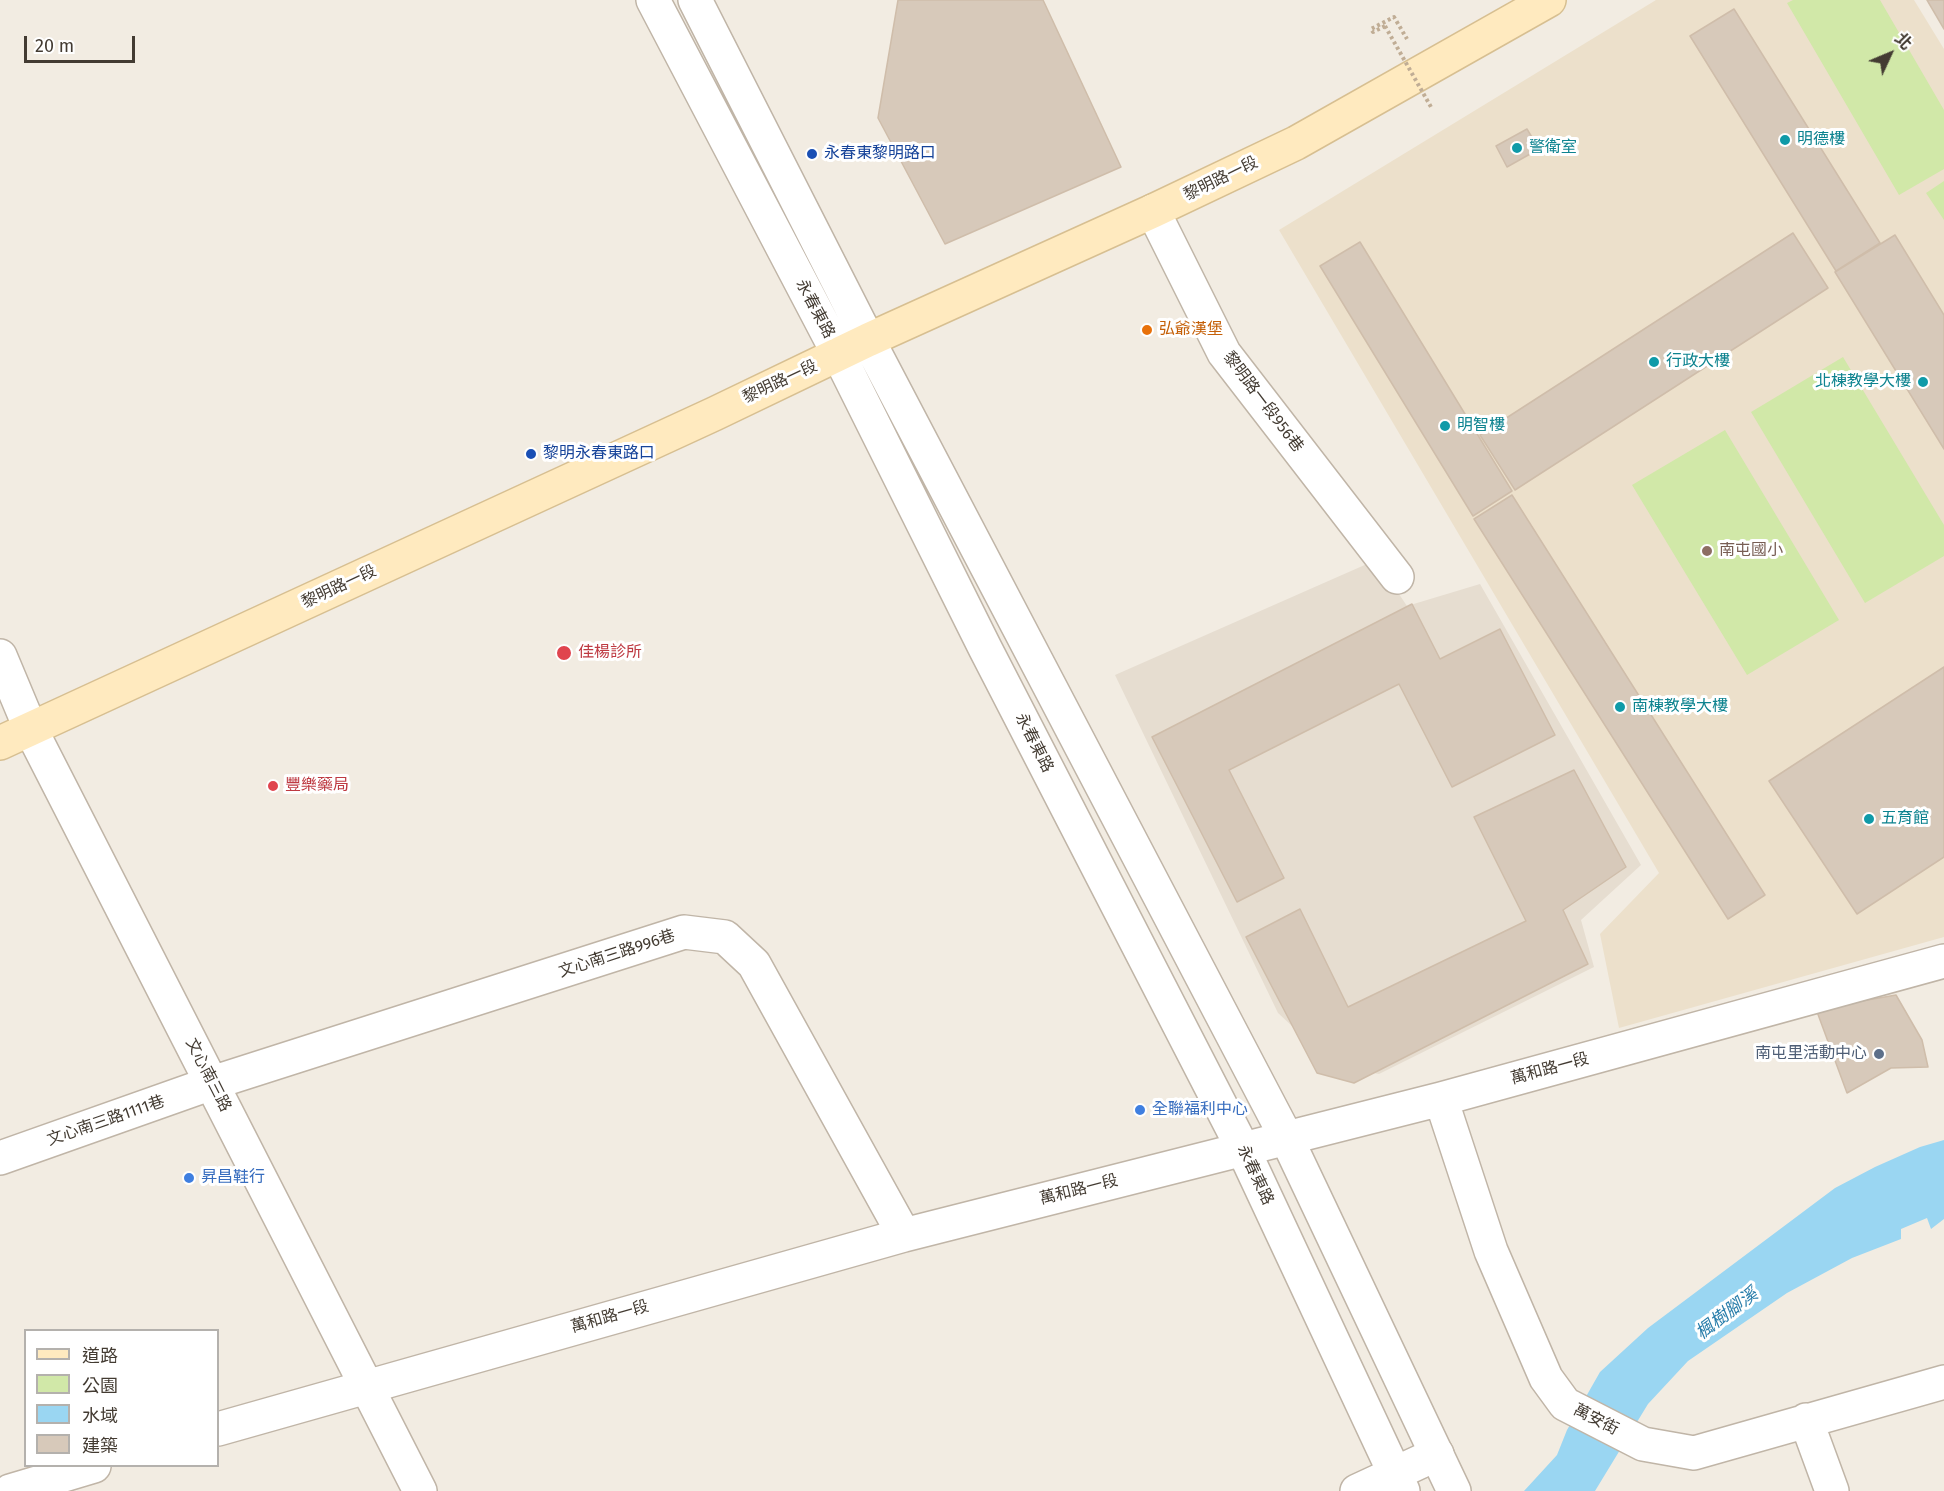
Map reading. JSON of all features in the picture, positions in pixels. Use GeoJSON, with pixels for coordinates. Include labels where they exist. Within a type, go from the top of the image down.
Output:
{"type":"FeatureCollection","features":[{"type":"Feature","properties":{"kind":"main road","name":"黎明路一段"},"geometry":{"type":"LineString","coordinates":[[0,744],[868,340],[1154,211],[1296,142],[1549,0]]}},
{"type":"Feature","properties":{"kind":"street","name":"永春東路"},"geometry":{"type":"LineString","coordinates":[[653,0],[839,355],[985,648],[1243,1149],[1398,1482]]}},
{"type":"Feature","properties":{"kind":"street","name":"永春東路"},"geometry":{"type":"LineString","coordinates":[[696,0],[868,340],[1286,1137],[1453,1489]]}},
{"type":"Feature","properties":{"kind":"street","name":"黎明路一段956巷"},"geometry":{"type":"LineString","coordinates":[[1154,211],[1224,353],[1397,577]]}},
{"type":"Feature","properties":{"kind":"street","name":"文心南三路"},"geometry":{"type":"LineString","coordinates":[[0,656],[31,730],[420,1491]]}},
{"type":"Feature","properties":{"kind":"street","name":"文心南三路996巷"},"geometry":{"type":"LineString","coordinates":[[212,1083],[684,932],[724,937],[754,964],[904,1235]]}},
{"type":"Feature","properties":{"kind":"street","name":"萬和路一段"},"geometry":{"type":"LineString","coordinates":[[219,1429],[904,1235],[1441,1099],[1944,961]]}},
{"type":"Feature","properties":{"kind":"street","name":"文心南三路1111巷"},"geometry":{"type":"LineString","coordinates":[[0,1158],[212,1083]]}},
{"type":"Feature","properties":{"kind":"street","name":"萬安街"},"geometry":{"type":"LineString","coordinates":[[1441,1099],[1491,1251],[1546,1378],[1565,1404],[1643,1444],[1694,1453],[1944,1382]]}},
{"type":"Feature","properties":{"kind":"street"},"geometry":{"type":"LineString","coordinates":[[1806,1420],[1832,1491]]}},
{"type":"Feature","properties":{"kind":"street"},"geometry":{"type":"LineString","coordinates":[[1358,1491],[1398,1482],[1437,1455]]}},
{"type":"Feature","properties":{"kind":"street"},"geometry":{"type":"LineString","coordinates":[[10,1491],[91,1467]]}},
{"type":"Feature","properties":{"kind":"path"},"geometry":{"type":"LineString","coordinates":[[1394,17],[1371,29],[1373,32],[1385,26],[1431,107]]}},
{"type":"Feature","properties":{"kind":"shaded area","name":"南屯國小"},"geometry":{"type":"Polygon","coordinates":[[[1656,0],[1914,0],[1944,49],[1944,937],[1619,1028],[1600,934],[1659,873],[1279,230],[1656,0]]]}},
{"type":"Feature","properties":{"kind":"shaded area"},"geometry":{"type":"Polygon","coordinates":[[[1376,560],[1407,606],[1480,584],[1641,865],[1581,920],[1594,967],[1379,1074],[1335,1066],[1278,1013],[1115,675],[1376,560]]]}},
{"type":"Feature","properties":{"kind":"green space"},"geometry":{"type":"Polygon","coordinates":[[[1793,0],[1880,0],[1944,110],[1944,169],[1899,195],[1787,3],[1793,0]]]}},
{"type":"Feature","properties":{"kind":"green space"},"geometry":{"type":"Polygon","coordinates":[[[1944,181],[1944,220],[1926,193],[1944,181]]]}},
{"type":"Feature","properties":{"kind":"green space"},"geometry":{"type":"Polygon","coordinates":[[[1843,357],[1944,525],[1944,556],[1865,603],[1751,412],[1843,357]]]}},
{"type":"Feature","properties":{"kind":"green space"},"geometry":{"type":"Polygon","coordinates":[[[1725,430],[1839,620],[1747,675],[1632,485],[1725,430]]]}},
{"type":"Feature","properties":{"kind":"water","name":"楓樹腳溪"},"geometry":{"type":"Polygon","coordinates":[[[1944,1140],[1944,1219],[1931,1229],[1927,1218],[1901,1229],[1901,1239],[1852,1258],[1787,1293],[1688,1361],[1648,1404],[1595,1491],[1524,1491],[1557,1455],[1567,1430],[1600,1372],[1648,1328],[1835,1188],[1920,1147],[1944,1140]]]}},
{"type":"Feature","properties":{"kind":"building"},"geometry":{"type":"Polygon","coordinates":[[[898,0],[1043,0],[1121,167],[945,244],[878,118],[898,0]]]}},
{"type":"Feature","properties":{"kind":"building"},"geometry":{"type":"Polygon","coordinates":[[[1927,0],[1944,0],[1944,29],[1927,0]]]}},
{"type":"Feature","properties":{"kind":"building","name":"明德樓"},"geometry":{"type":"Polygon","coordinates":[[[1734,9],[1880,243],[1836,271],[1690,36],[1734,9]]]}},
{"type":"Feature","properties":{"kind":"building","name":"警衛室"},"geometry":{"type":"Polygon","coordinates":[[[1527,129],[1539,149],[1507,167],[1496,146],[1527,129]]]}},
{"type":"Feature","properties":{"kind":"building","name":"行政大樓"},"geometry":{"type":"Polygon","coordinates":[[[1793,233],[1828,288],[1515,490],[1480,435],[1793,233]]]}},
{"type":"Feature","properties":{"kind":"building","name":"北棟教學大樓"},"geometry":{"type":"Polygon","coordinates":[[[1895,235],[1944,315],[1944,449],[1835,272],[1895,235]]]}},
{"type":"Feature","properties":{"kind":"building","name":"明智樓"},"geometry":{"type":"Polygon","coordinates":[[[1360,242],[1512,491],[1473,516],[1320,266],[1360,242]]]}},
{"type":"Feature","properties":{"kind":"building","name":"南棟教學大樓"},"geometry":{"type":"Polygon","coordinates":[[[1512,495],[1765,895],[1728,919],[1474,519],[1512,495]]]}},
{"type":"Feature","properties":{"kind":"building"},"geometry":{"type":"Polygon","coordinates":[[[1412,604],[1440,659],[1500,629],[1555,735],[1452,787],[1399,684],[1229,770],[1284,878],[1237,902],[1152,737],[1412,604]]]}},
{"type":"Feature","properties":{"kind":"building","name":"五育館"},"geometry":{"type":"Polygon","coordinates":[[[1944,667],[1944,857],[1857,914],[1769,781],[1944,667]]]}},
{"type":"Feature","properties":{"kind":"building"},"geometry":{"type":"Polygon","coordinates":[[[1574,770],[1626,867],[1563,910],[1588,964],[1354,1083],[1317,1073],[1246,937],[1300,909],[1348,1007],[1526,921],[1474,817],[1574,770]]]}},
{"type":"Feature","properties":{"kind":"building","name":"南屯里活動中心"},"geometry":{"type":"Polygon","coordinates":[[[1896,995],[1922,1040],[1928,1067],[1891,1068],[1847,1093],[1816,1009],[1896,995]]]}},
{"type":"Feature","properties":{"kind":"place","name":"明德樓"},"geometry":{"type":"Point","coordinates":[1785,140]}},
{"type":"Feature","properties":{"kind":"place","name":"警衛室"},"geometry":{"type":"Point","coordinates":[1517,148]}},
{"type":"Feature","properties":{"kind":"place","name":"永春東黎明路口"},"geometry":{"type":"Point","coordinates":[812,154]}},
{"type":"Feature","properties":{"kind":"place","name":"弘爺漢堡"},"geometry":{"type":"Point","coordinates":[1147,330]}},
{"type":"Feature","properties":{"kind":"place","name":"行政大樓"},"geometry":{"type":"Point","coordinates":[1654,362]}},
{"type":"Feature","properties":{"kind":"place","name":"北棟教學大樓"},"geometry":{"type":"Point","coordinates":[1923,382]}},
{"type":"Feature","properties":{"kind":"place","name":"明智樓"},"geometry":{"type":"Point","coordinates":[1445,426]}},
{"type":"Feature","properties":{"kind":"place","name":"黎明永春東路口"},"geometry":{"type":"Point","coordinates":[531,454]}},
{"type":"Feature","properties":{"kind":"place","name":"南屯國小"},"geometry":{"type":"Point","coordinates":[1707,551]}},
{"type":"Feature","properties":{"kind":"place","name":"佳楊診所"},"geometry":{"type":"Point","coordinates":[564,653]}},
{"type":"Feature","properties":{"kind":"place","name":"南棟教學大樓"},"geometry":{"type":"Point","coordinates":[1620,707]}},
{"type":"Feature","properties":{"kind":"place","name":"豐樂藥局"},"geometry":{"type":"Point","coordinates":[273,786]}},
{"type":"Feature","properties":{"kind":"place","name":"五育館"},"geometry":{"type":"Point","coordinates":[1869,819]}},
{"type":"Feature","properties":{"kind":"place","name":"南屯里活動中心"},"geometry":{"type":"Point","coordinates":[1879,1054]}},
{"type":"Feature","properties":{"kind":"place","name":"全聯福利中心"},"geometry":{"type":"Point","coordinates":[1140,1110]}},
{"type":"Feature","properties":{"kind":"place","name":"昇昌鞋行"},"geometry":{"type":"Point","coordinates":[189,1178]}}]}
